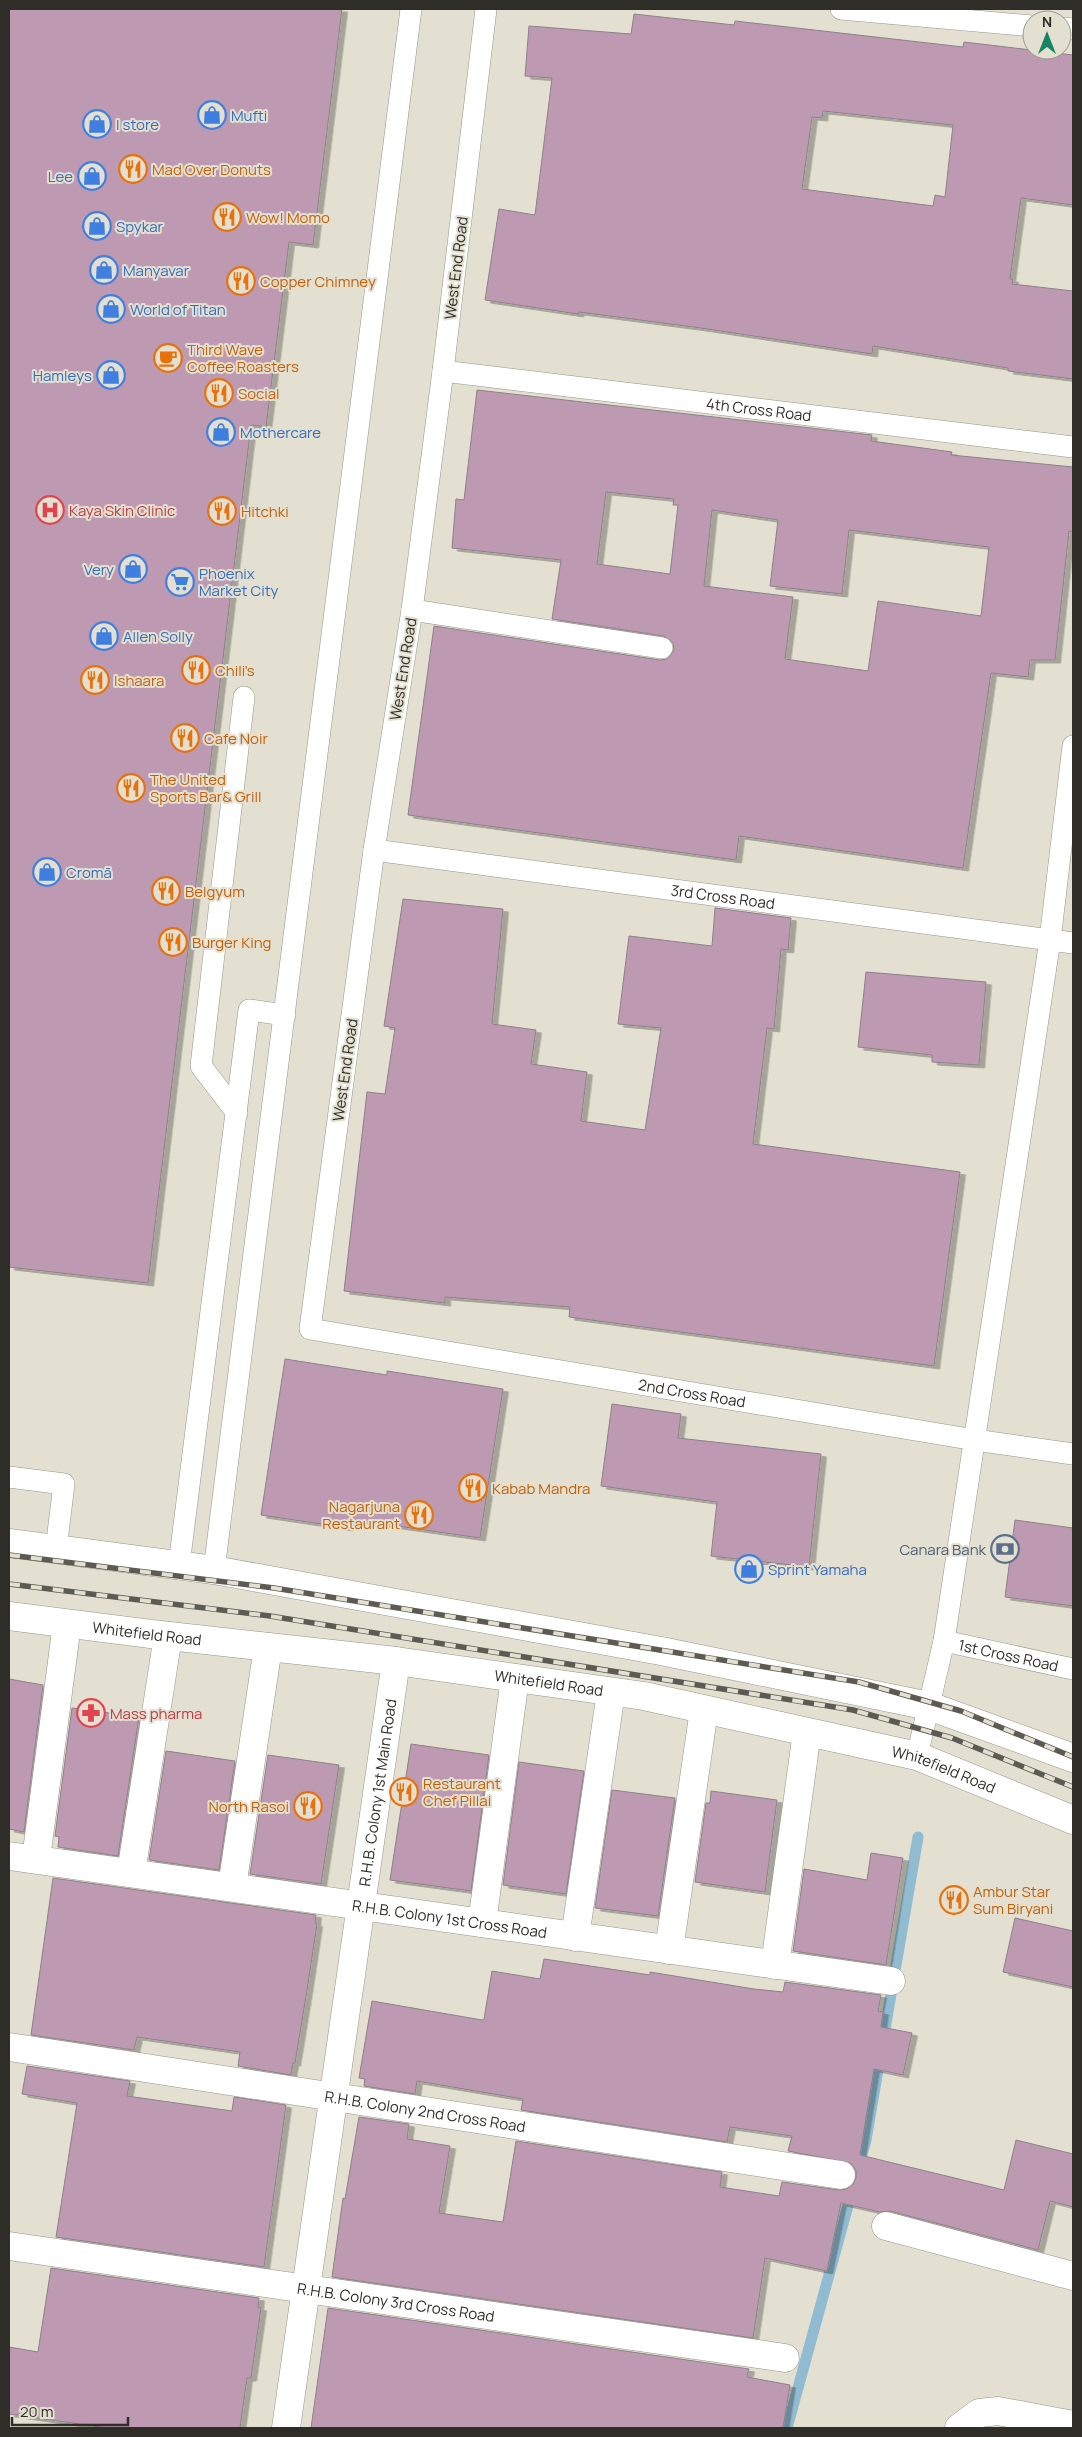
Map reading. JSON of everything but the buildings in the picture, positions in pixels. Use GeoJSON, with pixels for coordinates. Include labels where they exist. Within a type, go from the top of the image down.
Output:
{"type":"FeatureCollection","features":[{"type":"Feature","properties":{"kind":"street"},"geometry":{"type":"LineString","coordinates":[[9,1543],[214,1570],[661,1651],[928,1706],[1073,1758]]}},
{"type":"Feature","properties":{"kind":"street","name":"Whitefield Road"},"geometry":{"type":"LineString","coordinates":[[9,1616],[168,1636],[396,1661],[644,1696],[917,1756],[1073,1820]]}},
{"type":"Feature","properties":{"kind":"street"},"geometry":{"type":"LineString","coordinates":[[36,1859],[67,1624]]}},
{"type":"Feature","properties":{"kind":"street"},"geometry":{"type":"LineString","coordinates":[[131,1872],[168,1636]]}},
{"type":"Feature","properties":{"kind":"street"},"geometry":{"type":"LineString","coordinates":[[232,1887],[268,1647]]}},
{"type":"Feature","properties":{"kind":"street","name":"R.H.B. Colony 1st Main Road"},"geometry":{"type":"LineString","coordinates":[[286,2428],[396,1661]]}},
{"type":"Feature","properties":{"kind":"street"},"geometry":{"type":"LineString","coordinates":[[482,1923],[515,1678]]}},
{"type":"Feature","properties":{"kind":"street"},"geometry":{"type":"LineString","coordinates":[[575,1936],[611,1692]]}},
{"type":"Feature","properties":{"kind":"street"},"geometry":{"type":"LineString","coordinates":[[669,1950],[704,1710]]}},
{"type":"Feature","properties":{"kind":"street"},"geometry":{"type":"LineString","coordinates":[[775,1965],[807,1732]]}},
{"type":"Feature","properties":{"kind":"street","name":"R.H.B. Colony 1st Cross Road"},"geometry":{"type":"LineString","coordinates":[[9,1856],[891,1981]]}},
{"type":"Feature","properties":{"kind":"street","name":"R.H.B. Colony 2nd Cross Road"},"geometry":{"type":"LineString","coordinates":[[9,2047],[841,2175]]}},
{"type":"Feature","properties":{"kind":"street"},"geometry":{"type":"LineString","coordinates":[[886,2226],[1073,2276]]}},
{"type":"Feature","properties":{"kind":"street","name":"R.H.B. Colony 3rd Cross Road"},"geometry":{"type":"LineString","coordinates":[[9,2246],[785,2358]]}},
{"type":"Feature","properties":{"kind":"street"},"geometry":{"type":"LineString","coordinates":[[959,2428],[979,2413],[998,2412],[1073,2425]]}},
{"type":"Feature","properties":{"kind":"lane"},"geometry":{"type":"LineString","coordinates":[[214,1570],[411,9]]}},
{"type":"Feature","properties":{"kind":"lane","name":"West End Road"},"geometry":{"type":"LineString","coordinates":[[310,1329],[374,850],[412,610],[443,372],[486,9]]}},
{"type":"Feature","properties":{"kind":"lane"},"geometry":{"type":"LineString","coordinates":[[841,9],[1022,25]]}},
{"type":"Feature","properties":{"kind":"lane","name":"4th Cross Road"},"geometry":{"type":"LineString","coordinates":[[443,372],[1073,447]]}},
{"type":"Feature","properties":{"kind":"lane"},"geometry":{"type":"LineString","coordinates":[[412,610],[662,648]]}},
{"type":"Feature","properties":{"kind":"lane"},"geometry":{"type":"LineString","coordinates":[[237,1113],[201,1066],[244,697]]}},
{"type":"Feature","properties":{"kind":"lane"},"geometry":{"type":"LineString","coordinates":[[917,1756],[944,1641],[1050,940],[1073,746]]}},
{"type":"Feature","properties":{"kind":"lane","name":"3rd Cross Road"},"geometry":{"type":"LineString","coordinates":[[374,850],[1073,943]]}},
{"type":"Feature","properties":{"kind":"lane"},"geometry":{"type":"LineString","coordinates":[[179,1565],[249,1010],[285,1015]]}},
{"type":"Feature","properties":{"kind":"lane","name":"2nd Cross Road"},"geometry":{"type":"LineString","coordinates":[[310,1329],[975,1440],[1073,1454]]}},
{"type":"Feature","properties":{"kind":"lane"},"geometry":{"type":"LineString","coordinates":[[9,1477],[64,1484],[56,1549]]}},
{"type":"Feature","properties":{"kind":"lane","name":"1st Cross Road"},"geometry":{"type":"LineString","coordinates":[[944,1641],[1073,1668]]}},
{"type":"Feature","properties":{"kind":"waterway"},"geometry":{"type":"LineString","coordinates":[[787,2428],[866,2140],[918,1837]]}},
{"type":"Feature","properties":{"kind":"railway"},"geometry":{"type":"LineString","coordinates":[[9,1555],[274,1588],[859,1682],[961,1711],[1073,1757]]}},
{"type":"Feature","properties":{"kind":"railway"},"geometry":{"type":"LineString","coordinates":[[9,1584],[270,1616],[853,1710],[952,1738],[1073,1787]]}},
{"type":"Feature","properties":{"kind":"place","name":"Mufti"},"geometry":{"type":"Point","coordinates":[212,115]}},
{"type":"Feature","properties":{"kind":"place","name":"I store"},"geometry":{"type":"Point","coordinates":[97,124]}},
{"type":"Feature","properties":{"kind":"place","name":"Mad Over Donuts"},"geometry":{"type":"Point","coordinates":[133,169]}},
{"type":"Feature","properties":{"kind":"place","name":"Lee"},"geometry":{"type":"Point","coordinates":[92,176]}},
{"type":"Feature","properties":{"kind":"place","name":"Wow! Momo"},"geometry":{"type":"Point","coordinates":[227,217]}},
{"type":"Feature","properties":{"kind":"place","name":"Spykar"},"geometry":{"type":"Point","coordinates":[97,226]}},
{"type":"Feature","properties":{"kind":"place","name":"Manyavar"},"geometry":{"type":"Point","coordinates":[104,270]}},
{"type":"Feature","properties":{"kind":"place","name":"Copper Chimney"},"geometry":{"type":"Point","coordinates":[241,281]}},
{"type":"Feature","properties":{"kind":"place","name":"World of Titan"},"geometry":{"type":"Point","coordinates":[111,309]}},
{"type":"Feature","properties":{"kind":"place","name":"Third Wave Coffee Roasters"},"geometry":{"type":"Point","coordinates":[168,358]}},
{"type":"Feature","properties":{"kind":"place","name":"Hamleys"},"geometry":{"type":"Point","coordinates":[111,375]}},
{"type":"Feature","properties":{"kind":"place","name":"Social"},"geometry":{"type":"Point","coordinates":[219,393]}},
{"type":"Feature","properties":{"kind":"place","name":"Mothercare"},"geometry":{"type":"Point","coordinates":[221,432]}},
{"type":"Feature","properties":{"kind":"place","name":"Kaya Skin Clinic"},"geometry":{"type":"Point","coordinates":[50,510]}},
{"type":"Feature","properties":{"kind":"place","name":"Hitchki"},"geometry":{"type":"Point","coordinates":[222,511]}},
{"type":"Feature","properties":{"kind":"place","name":"Very"},"geometry":{"type":"Point","coordinates":[133,569]}},
{"type":"Feature","properties":{"kind":"place","name":"Phoenix Market City"},"geometry":{"type":"Point","coordinates":[180,582]}},
{"type":"Feature","properties":{"kind":"place","name":"Allen Solly"},"geometry":{"type":"Point","coordinates":[104,636]}},
{"type":"Feature","properties":{"kind":"place","name":"Chili's"},"geometry":{"type":"Point","coordinates":[196,670]}},
{"type":"Feature","properties":{"kind":"place","name":"Ishaara"},"geometry":{"type":"Point","coordinates":[95,680]}},
{"type":"Feature","properties":{"kind":"place","name":"Cafe Noir"},"geometry":{"type":"Point","coordinates":[185,738]}},
{"type":"Feature","properties":{"kind":"place","name":"The United Sports Bar& Grill"},"geometry":{"type":"Point","coordinates":[131,788]}},
{"type":"Feature","properties":{"kind":"place","name":"Cromā"},"geometry":{"type":"Point","coordinates":[47,872]}},
{"type":"Feature","properties":{"kind":"place","name":"Belgyum"},"geometry":{"type":"Point","coordinates":[166,891]}},
{"type":"Feature","properties":{"kind":"place","name":"Burger King"},"geometry":{"type":"Point","coordinates":[173,942]}},
{"type":"Feature","properties":{"kind":"place","name":"Kabab Mandra"},"geometry":{"type":"Point","coordinates":[473,1488]}},
{"type":"Feature","properties":{"kind":"place","name":"Nagarjuna Restaurant"},"geometry":{"type":"Point","coordinates":[419,1515]}},
{"type":"Feature","properties":{"kind":"place","name":"Canara Bank"},"geometry":{"type":"Point","coordinates":[1005,1549]}},
{"type":"Feature","properties":{"kind":"place","name":"Sprint Yamaha"},"geometry":{"type":"Point","coordinates":[749,1569]}},
{"type":"Feature","properties":{"kind":"place","name":"Mass pharma"},"geometry":{"type":"Point","coordinates":[91,1713]}},
{"type":"Feature","properties":{"kind":"place","name":"Restaurant Chef Pillai"},"geometry":{"type":"Point","coordinates":[404,1792]}},
{"type":"Feature","properties":{"kind":"place","name":"North Rasoi"},"geometry":{"type":"Point","coordinates":[308,1806]}},
{"type":"Feature","properties":{"kind":"place","name":"Ambur Star Sum Biryani"},"geometry":{"type":"Point","coordinates":[954,1900]}}]}
